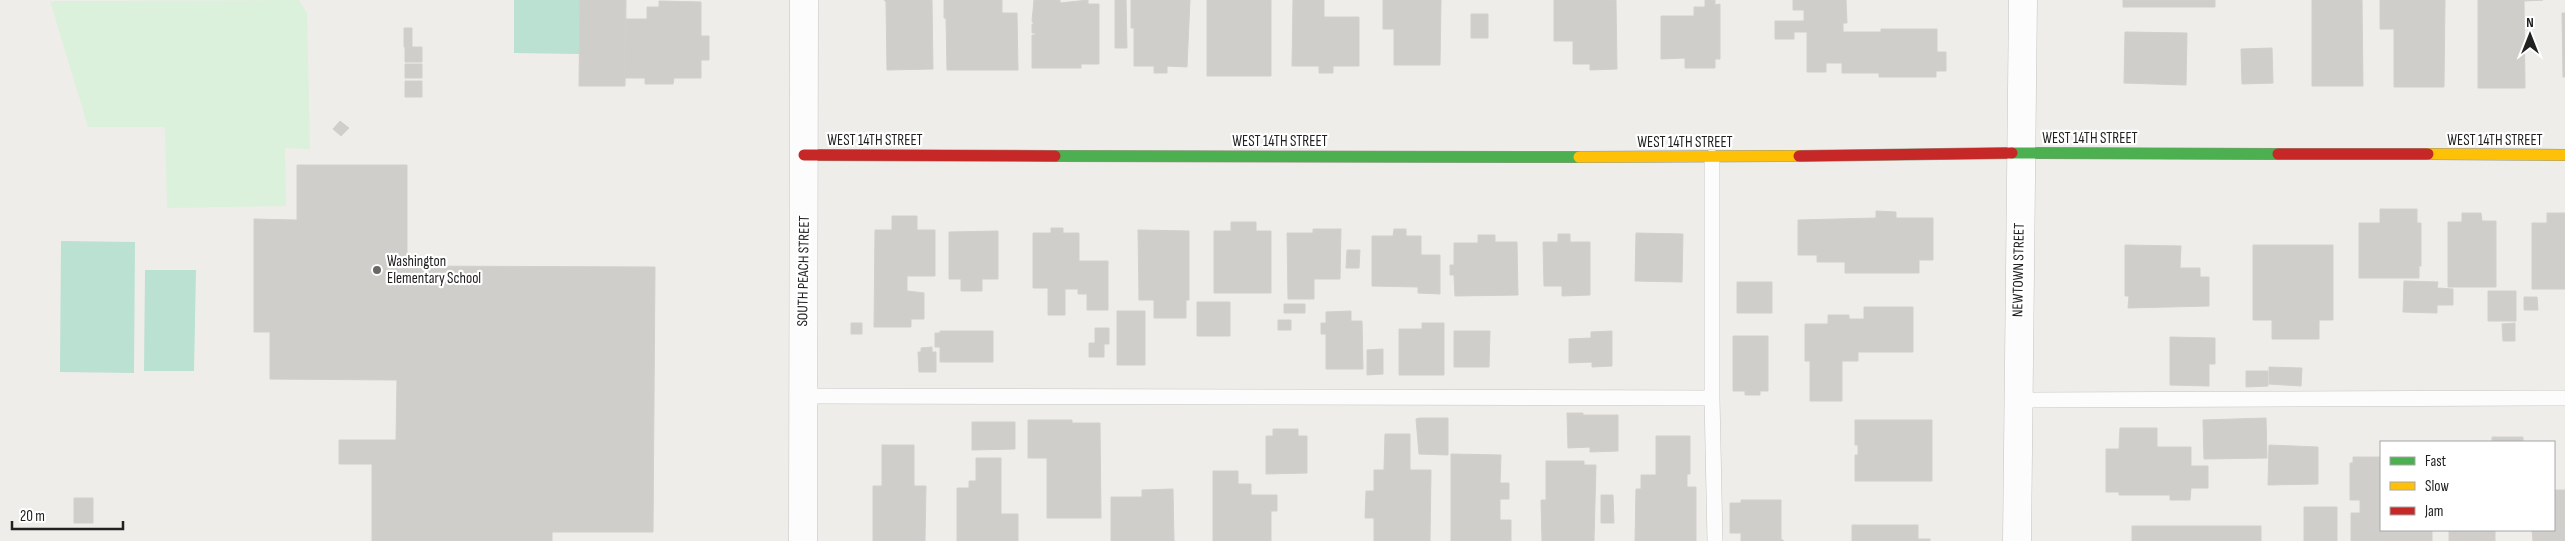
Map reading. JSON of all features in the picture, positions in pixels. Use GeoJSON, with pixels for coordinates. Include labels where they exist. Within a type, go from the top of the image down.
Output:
{"type":"FeatureCollection","features":[{"type":"Feature","properties":{"kind":"street","name":"SOUTH PEACH STREET"},"geometry":{"type":"LineString","coordinates":[[803,541],[804,0]]}},
{"type":"Feature","properties":{"kind":"street","name":"NEWTOWN STREET"},"geometry":{"type":"LineString","coordinates":[[2016,541],[2016,400],[2023,0]]}},
{"type":"Feature","properties":{"kind":"street","name":"WEST 14TH STREET"},"geometry":{"type":"LineString","coordinates":[[804,155],[1712,157],[2020,153],[2565,155]]}},
{"type":"Feature","properties":{"kind":"lane"},"geometry":{"type":"LineString","coordinates":[[1712,157],[1712,398],[1715,541]]}},
{"type":"Feature","properties":{"kind":"lane"},"geometry":{"type":"LineString","coordinates":[[802,396],[1712,398]]}},
{"type":"Feature","properties":{"kind":"lane"},"geometry":{"type":"LineString","coordinates":[[2016,400],[2565,398]]}},
{"type":"Feature","properties":{"kind":"green space"},"geometry":{"type":"Polygon","coordinates":[[[299,0],[307,13],[310,149],[285,148],[286,206],[167,208],[165,127],[88,127],[50,1],[299,0]]]}},
{"type":"Feature","properties":{"kind":"green space"},"geometry":{"type":"Polygon","coordinates":[[[514,0],[580,0],[580,54],[514,53],[514,0]]]}},
{"type":"Feature","properties":{"kind":"green space"},"geometry":{"type":"Polygon","coordinates":[[[61,241],[135,242],[134,373],[60,372],[61,241]]]}},
{"type":"Feature","properties":{"kind":"green space"},"geometry":{"type":"Polygon","coordinates":[[[145,270],[196,270],[194,371],[144,371],[145,270]]]}},
{"type":"Feature","properties":{"kind":"building"},"geometry":{"type":"Polygon","coordinates":[[[580,0],[626,0],[625,86],[579,86],[580,0]]]}},
{"type":"Feature","properties":{"kind":"building"},"geometry":{"type":"Polygon","coordinates":[[[884,0],[932,0],[933,69],[887,70],[886,2],[884,0]]]}},
{"type":"Feature","properties":{"kind":"building"},"geometry":{"type":"Polygon","coordinates":[[[944,0],[1002,0],[1002,13],[1017,13],[1018,70],[947,70],[944,0]]]}},
{"type":"Feature","properties":{"kind":"building"},"geometry":{"type":"Polygon","coordinates":[[[1034,0],[1060,0],[1060,3],[1088,0],[1088,4],[1099,4],[1099,64],[1081,64],[1081,68],[1032,68],[1032,35],[1035,35],[1035,33],[1032,33],[1034,0]]]}},
{"type":"Feature","properties":{"kind":"building"},"geometry":{"type":"Polygon","coordinates":[[[1115,0],[1126,0],[1127,48],[1115,48],[1115,0]]]}},
{"type":"Feature","properties":{"kind":"building"},"geometry":{"type":"Polygon","coordinates":[[[1131,0],[1190,0],[1187,67],[1167,66],[1167,73],[1154,73],[1154,66],[1134,66],[1134,28],[1131,28],[1131,0]]]}},
{"type":"Feature","properties":{"kind":"building"},"geometry":{"type":"Polygon","coordinates":[[[1207,0],[1271,0],[1271,76],[1207,76],[1207,0]]]}},
{"type":"Feature","properties":{"kind":"building"},"geometry":{"type":"Polygon","coordinates":[[[1293,0],[1324,0],[1324,17],[1359,17],[1359,66],[1333,66],[1333,73],[1319,73],[1319,66],[1292,66],[1293,0]]]}},
{"type":"Feature","properties":{"kind":"building"},"geometry":{"type":"Polygon","coordinates":[[[1383,0],[1441,0],[1440,65],[1394,65],[1394,29],[1383,29],[1383,0]]]}},
{"type":"Feature","properties":{"kind":"building"},"geometry":{"type":"Polygon","coordinates":[[[1554,0],[1616,0],[1617,69],[1590,70],[1590,64],[1573,64],[1573,41],[1554,41],[1554,0]]]}},
{"type":"Feature","properties":{"kind":"building"},"geometry":{"type":"Polygon","coordinates":[[[1705,0],[1715,0],[1715,5],[1720,4],[1720,59],[1715,59],[1715,68],[1685,68],[1685,58],[1661,59],[1661,16],[1694,16],[1694,7],[1705,7],[1705,0]]]}},
{"type":"Feature","properties":{"kind":"building"},"geometry":{"type":"Polygon","coordinates":[[[1793,0],[1846,0],[1847,23],[1843,23],[1843,32],[1881,32],[1881,29],[1937,29],[1937,52],[1946,52],[1946,71],[1936,71],[1936,77],[1879,77],[1879,73],[1842,73],[1842,63],[1826,63],[1826,72],[1807,72],[1807,32],[1794,32],[1794,39],[1775,39],[1775,21],[1804,21],[1804,10],[1793,10],[1793,0]]]}},
{"type":"Feature","properties":{"kind":"building"},"geometry":{"type":"Polygon","coordinates":[[[2123,0],[2215,0],[2215,7],[2123,7],[2123,0]]]}},
{"type":"Feature","properties":{"kind":"building"},"geometry":{"type":"Polygon","coordinates":[[[2312,0],[2362,0],[2363,86],[2312,86],[2312,0]]]}},
{"type":"Feature","properties":{"kind":"building"},"geometry":{"type":"Polygon","coordinates":[[[2380,0],[2445,0],[2444,87],[2394,87],[2394,29],[2380,29],[2380,0]]]}},
{"type":"Feature","properties":{"kind":"building"},"geometry":{"type":"Polygon","coordinates":[[[2478,0],[2543,0],[2524,1],[2525,88],[2478,88],[2478,0]]]}},
{"type":"Feature","properties":{"kind":"building"},"geometry":{"type":"Polygon","coordinates":[[[659,1],[701,2],[701,36],[709,36],[709,60],[701,60],[701,78],[674,78],[673,84],[645,84],[645,78],[625,78],[626,19],[647,19],[647,7],[659,7],[659,1]]]}},
{"type":"Feature","properties":{"kind":"building"},"geometry":{"type":"Polygon","coordinates":[[[2562,13],[2565,13],[2565,77],[2563,77],[2562,13]]]}},
{"type":"Feature","properties":{"kind":"building"},"geometry":{"type":"Polygon","coordinates":[[[1471,14],[1488,14],[1488,38],[1471,38],[1471,14]]]}},
{"type":"Feature","properties":{"kind":"building"},"geometry":{"type":"Polygon","coordinates":[[[404,28],[412,28],[412,47],[404,47],[404,28]]]}},
{"type":"Feature","properties":{"kind":"building"},"geometry":{"type":"Polygon","coordinates":[[[2125,32],[2187,33],[2186,85],[2124,83],[2125,32]]]}},
{"type":"Feature","properties":{"kind":"building"},"geometry":{"type":"Polygon","coordinates":[[[405,47],[422,47],[422,62],[405,62],[405,47]]]}},
{"type":"Feature","properties":{"kind":"building"},"geometry":{"type":"Polygon","coordinates":[[[2272,48],[2273,83],[2242,84],[2241,49],[2272,48]]]}},
{"type":"Feature","properties":{"kind":"building"},"geometry":{"type":"Polygon","coordinates":[[[405,64],[422,64],[422,78],[405,78],[405,64]]]}},
{"type":"Feature","properties":{"kind":"building"},"geometry":{"type":"Polygon","coordinates":[[[405,81],[422,81],[422,97],[405,97],[405,81]]]}},
{"type":"Feature","properties":{"kind":"building"},"geometry":{"type":"Polygon","coordinates":[[[340,121],[349,128],[341,136],[333,129],[340,121]]]}},
{"type":"Feature","properties":{"kind":"building","name":"Washington Elementary School"},"geometry":{"type":"Polygon","coordinates":[[[297,165],[407,165],[407,266],[655,267],[653,532],[552,532],[552,541],[372,541],[372,464],[339,464],[339,440],[396,440],[397,380],[270,379],[270,332],[254,332],[254,219],[297,220],[297,165]]]}},
{"type":"Feature","properties":{"kind":"building"},"geometry":{"type":"Polygon","coordinates":[[[2380,209],[2417,209],[2417,223],[2421,223],[2421,266],[2419,266],[2419,278],[2359,278],[2359,223],[2380,223],[2380,209]]]}},
{"type":"Feature","properties":{"kind":"building"},"geometry":{"type":"Polygon","coordinates":[[[1876,211],[1896,212],[1896,218],[1933,218],[1933,260],[1919,260],[1919,273],[1845,273],[1845,262],[1817,262],[1817,255],[1798,255],[1798,220],[1876,218],[1876,211]]]}},
{"type":"Feature","properties":{"kind":"building"},"geometry":{"type":"Polygon","coordinates":[[[2462,213],[2481,213],[2482,221],[2496,221],[2496,287],[2448,287],[2448,222],[2462,222],[2462,213]]]}},
{"type":"Feature","properties":{"kind":"building"},"geometry":{"type":"Polygon","coordinates":[[[2547,213],[2565,213],[2565,289],[2532,289],[2532,223],[2547,223],[2547,213]]]}},
{"type":"Feature","properties":{"kind":"building"},"geometry":{"type":"Polygon","coordinates":[[[892,216],[917,216],[917,230],[935,230],[935,276],[907,276],[907,291],[924,293],[924,319],[911,319],[911,327],[874,327],[875,230],[892,230],[892,216]]]}},
{"type":"Feature","properties":{"kind":"building"},"geometry":{"type":"Polygon","coordinates":[[[1231,222],[1256,222],[1256,231],[1271,231],[1271,293],[1214,293],[1214,231],[1231,231],[1231,222]]]}},
{"type":"Feature","properties":{"kind":"building"},"geometry":{"type":"Polygon","coordinates":[[[1051,228],[1063,228],[1063,233],[1079,233],[1079,261],[1108,261],[1108,310],[1087,310],[1087,294],[1078,294],[1078,289],[1065,289],[1065,315],[1048,315],[1048,288],[1033,288],[1033,233],[1051,233],[1051,228]]]}},
{"type":"Feature","properties":{"kind":"building"},"geometry":{"type":"Polygon","coordinates":[[[1313,229],[1341,229],[1340,279],[1314,279],[1314,299],[1288,299],[1287,233],[1313,233],[1313,229]]]}},
{"type":"Feature","properties":{"kind":"building"},"geometry":{"type":"Polygon","coordinates":[[[1394,229],[1406,229],[1406,236],[1421,236],[1421,255],[1440,255],[1440,294],[1418,293],[1418,287],[1372,286],[1372,236],[1393,236],[1394,229]]]}},
{"type":"Feature","properties":{"kind":"building"},"geometry":{"type":"Polygon","coordinates":[[[1138,230],[1189,231],[1189,300],[1186,300],[1186,318],[1154,318],[1154,300],[1139,300],[1138,230]]]}},
{"type":"Feature","properties":{"kind":"building"},"geometry":{"type":"Polygon","coordinates":[[[998,231],[998,279],[982,279],[982,291],[961,291],[961,279],[949,279],[949,232],[998,231]]]}},
{"type":"Feature","properties":{"kind":"building"},"geometry":{"type":"Polygon","coordinates":[[[1636,233],[1683,234],[1682,282],[1635,281],[1636,233]]]}},
{"type":"Feature","properties":{"kind":"building"},"geometry":{"type":"Polygon","coordinates":[[[1558,234],[1570,234],[1570,242],[1590,242],[1590,295],[1562,296],[1562,286],[1544,286],[1543,242],[1558,242],[1558,234]]]}},
{"type":"Feature","properties":{"kind":"building"},"geometry":{"type":"Polygon","coordinates":[[[1478,235],[1495,235],[1495,242],[1517,242],[1518,295],[1455,296],[1454,275],[1450,275],[1450,265],[1454,265],[1454,243],[1478,243],[1478,235]]]}},
{"type":"Feature","properties":{"kind":"building"},"geometry":{"type":"Polygon","coordinates":[[[2125,245],[2181,246],[2180,268],[2200,268],[2200,277],[2209,277],[2209,306],[2128,308],[2129,296],[2125,296],[2125,245]]]}},
{"type":"Feature","properties":{"kind":"building"},"geometry":{"type":"Polygon","coordinates":[[[2253,245],[2333,245],[2333,320],[2319,320],[2319,339],[2272,339],[2272,320],[2253,320],[2253,245]]]}},
{"type":"Feature","properties":{"kind":"building"},"geometry":{"type":"Polygon","coordinates":[[[1347,250],[1360,250],[1359,268],[1346,268],[1347,250]]]}},
{"type":"Feature","properties":{"kind":"building"},"geometry":{"type":"Polygon","coordinates":[[[2404,281],[2438,282],[2437,288],[2453,289],[2453,305],[2437,305],[2437,313],[2403,312],[2404,281]]]}},
{"type":"Feature","properties":{"kind":"building"},"geometry":{"type":"Polygon","coordinates":[[[1737,282],[1772,282],[1772,313],[1737,313],[1737,282]]]}},
{"type":"Feature","properties":{"kind":"building"},"geometry":{"type":"Polygon","coordinates":[[[2488,291],[2516,291],[2516,321],[2488,321],[2488,291]]]}},
{"type":"Feature","properties":{"kind":"building"},"geometry":{"type":"Polygon","coordinates":[[[2524,297],[2537,297],[2538,310],[2524,310],[2524,297]]]}},
{"type":"Feature","properties":{"kind":"building"},"geometry":{"type":"Polygon","coordinates":[[[1197,302],[1230,302],[1230,336],[1197,336],[1197,302]]]}},
{"type":"Feature","properties":{"kind":"building"},"geometry":{"type":"Polygon","coordinates":[[[1284,304],[1305,304],[1305,313],[1284,313],[1284,304]]]}},
{"type":"Feature","properties":{"kind":"building"},"geometry":{"type":"Polygon","coordinates":[[[1864,307],[1913,307],[1913,352],[1858,352],[1858,361],[1842,361],[1842,401],[1810,401],[1810,361],[1805,361],[1805,324],[1828,324],[1828,315],[1849,315],[1849,319],[1864,319],[1864,307]]]}},
{"type":"Feature","properties":{"kind":"building"},"geometry":{"type":"Polygon","coordinates":[[[1117,311],[1145,311],[1145,365],[1117,365],[1117,311]]]}},
{"type":"Feature","properties":{"kind":"building"},"geometry":{"type":"Polygon","coordinates":[[[1351,311],[1351,321],[1362,321],[1363,369],[1326,369],[1326,334],[1321,334],[1321,323],[1326,323],[1326,312],[1351,311]]]}},
{"type":"Feature","properties":{"kind":"building"},"geometry":{"type":"Polygon","coordinates":[[[1278,320],[1291,320],[1291,330],[1278,330],[1278,320]]]}},
{"type":"Feature","properties":{"kind":"building"},"geometry":{"type":"Polygon","coordinates":[[[851,323],[862,323],[862,334],[851,334],[851,323]]]}},
{"type":"Feature","properties":{"kind":"building"},"geometry":{"type":"Polygon","coordinates":[[[1422,323],[1444,323],[1444,375],[1399,375],[1399,329],[1422,329],[1422,323]]]}},
{"type":"Feature","properties":{"kind":"building"},"geometry":{"type":"Polygon","coordinates":[[[2515,323],[2515,341],[2503,341],[2502,324],[2515,323]]]}},
{"type":"Feature","properties":{"kind":"building"},"geometry":{"type":"Polygon","coordinates":[[[1095,328],[1109,328],[1109,344],[1104,344],[1104,357],[1089,357],[1089,343],[1095,343],[1095,328]]]}},
{"type":"Feature","properties":{"kind":"building"},"geometry":{"type":"Polygon","coordinates":[[[940,331],[993,331],[993,362],[940,362],[940,347],[935,347],[935,333],[940,333],[940,331]]]}},
{"type":"Feature","properties":{"kind":"building"},"geometry":{"type":"Polygon","coordinates":[[[1454,331],[1490,331],[1489,367],[1454,367],[1454,331]]]}},
{"type":"Feature","properties":{"kind":"building"},"geometry":{"type":"Polygon","coordinates":[[[1612,331],[1612,366],[1592,367],[1592,362],[1569,363],[1569,339],[1591,338],[1591,332],[1612,331]]]}},
{"type":"Feature","properties":{"kind":"building"},"geometry":{"type":"Polygon","coordinates":[[[1733,336],[1768,336],[1768,391],[1760,391],[1760,395],[1745,395],[1745,391],[1733,391],[1733,336]]]}},
{"type":"Feature","properties":{"kind":"building"},"geometry":{"type":"Polygon","coordinates":[[[2170,337],[2215,338],[2215,364],[2209,364],[2209,386],[2170,385],[2170,337]]]}},
{"type":"Feature","properties":{"kind":"building"},"geometry":{"type":"Polygon","coordinates":[[[932,347],[932,352],[936,352],[936,372],[919,372],[918,352],[921,352],[921,348],[932,347]]]}},
{"type":"Feature","properties":{"kind":"building"},"geometry":{"type":"Polygon","coordinates":[[[1383,349],[1383,374],[1367,375],[1367,350],[1383,349]]]}},
{"type":"Feature","properties":{"kind":"building"},"geometry":{"type":"Polygon","coordinates":[[[2269,367],[2302,368],[2301,386],[2269,384],[2269,367]]]}},
{"type":"Feature","properties":{"kind":"building"},"geometry":{"type":"Polygon","coordinates":[[[2246,371],[2268,371],[2268,386],[2246,387],[2246,371]]]}},
{"type":"Feature","properties":{"kind":"building"},"geometry":{"type":"Polygon","coordinates":[[[1567,413],[1618,415],[1618,451],[1590,452],[1590,447],[1568,448],[1567,413]]]}},
{"type":"Feature","properties":{"kind":"building"},"geometry":{"type":"Polygon","coordinates":[[[1448,418],[1448,455],[1419,454],[1416,419],[1448,418]]]}},
{"type":"Feature","properties":{"kind":"building"},"geometry":{"type":"Polygon","coordinates":[[[2266,418],[2267,458],[2204,459],[2203,420],[2266,418]]]}},
{"type":"Feature","properties":{"kind":"building"},"geometry":{"type":"Polygon","coordinates":[[[1028,420],[1072,420],[1072,423],[1100,423],[1101,518],[1047,518],[1047,458],[1028,458],[1028,420]]]}},
{"type":"Feature","properties":{"kind":"building"},"geometry":{"type":"Polygon","coordinates":[[[1855,420],[1932,420],[1932,481],[1855,481],[1855,455],[1858,455],[1858,445],[1855,445],[1855,420]]]}},
{"type":"Feature","properties":{"kind":"building"},"geometry":{"type":"Polygon","coordinates":[[[972,422],[1015,422],[1015,449],[972,450],[972,422]]]}},
{"type":"Feature","properties":{"kind":"building"},"geometry":{"type":"Polygon","coordinates":[[[2120,428],[2157,428],[2157,447],[2191,447],[2191,466],[2208,466],[2208,488],[2191,488],[2190,500],[2170,500],[2170,495],[2119,495],[2119,492],[2106,492],[2106,449],[2119,449],[2120,428]]]}},
{"type":"Feature","properties":{"kind":"building"},"geometry":{"type":"Polygon","coordinates":[[[1273,429],[1298,429],[1298,436],[1307,436],[1307,473],[1266,474],[1266,436],[1273,436],[1273,429]]]}},
{"type":"Feature","properties":{"kind":"building"},"geometry":{"type":"Polygon","coordinates":[[[1385,434],[1410,434],[1410,470],[1431,470],[1430,541],[1374,541],[1374,518],[1365,518],[1366,491],[1374,491],[1374,470],[1384,470],[1385,434]]]}},
{"type":"Feature","properties":{"kind":"building"},"geometry":{"type":"Polygon","coordinates":[[[1656,436],[1690,436],[1690,474],[1687,474],[1687,487],[1696,487],[1696,541],[1635,541],[1636,489],[1641,489],[1641,475],[1656,475],[1656,436]]]}},
{"type":"Feature","properties":{"kind":"building"},"geometry":{"type":"Polygon","coordinates":[[[2492,437],[2523,437],[2523,441],[2492,441],[2492,437]]]}},
{"type":"Feature","properties":{"kind":"building"},"geometry":{"type":"Polygon","coordinates":[[[882,445],[914,445],[914,486],[926,486],[925,541],[873,541],[873,486],[882,486],[882,445]]]}},
{"type":"Feature","properties":{"kind":"building"},"geometry":{"type":"Polygon","coordinates":[[[2269,445],[2318,447],[2318,484],[2268,485],[2269,445]]]}},
{"type":"Feature","properties":{"kind":"building"},"geometry":{"type":"Polygon","coordinates":[[[1451,454],[1501,455],[1500,483],[1509,483],[1509,499],[1500,499],[1500,520],[1511,520],[1511,541],[1451,541],[1451,454]]]}},
{"type":"Feature","properties":{"kind":"building"},"geometry":{"type":"Polygon","coordinates":[[[2353,457],[2380,457],[2380,531],[2432,531],[2432,541],[2351,541],[2351,513],[2360,513],[2360,500],[2350,500],[2350,463],[2353,463],[2353,457]]]}},
{"type":"Feature","properties":{"kind":"building"},"geometry":{"type":"Polygon","coordinates":[[[976,458],[1001,458],[1001,514],[1018,514],[1018,541],[957,541],[957,488],[969,488],[969,481],[976,481],[976,458]]]}},
{"type":"Feature","properties":{"kind":"building"},"geometry":{"type":"Polygon","coordinates":[[[1546,461],[1584,461],[1584,465],[1596,465],[1594,541],[1542,541],[1541,500],[1546,500],[1546,461]]]}},
{"type":"Feature","properties":{"kind":"building"},"geometry":{"type":"Polygon","coordinates":[[[1213,471],[1238,471],[1238,484],[1251,484],[1251,495],[1277,495],[1277,511],[1271,511],[1271,541],[1213,541],[1213,471]]]}},
{"type":"Feature","properties":{"kind":"building"},"geometry":{"type":"Polygon","coordinates":[[[1173,489],[1174,541],[1111,541],[1111,497],[1142,497],[1142,490],[1173,489]]]}},
{"type":"Feature","properties":{"kind":"building"},"geometry":{"type":"Polygon","coordinates":[[[2555,490],[2565,490],[2565,541],[2533,541],[2532,531],[2555,531],[2555,490]]]}},
{"type":"Feature","properties":{"kind":"building"},"geometry":{"type":"Polygon","coordinates":[[[1601,495],[1613,495],[1614,523],[1601,523],[1601,495]]]}},
{"type":"Feature","properties":{"kind":"building"},"geometry":{"type":"Polygon","coordinates":[[[74,498],[93,498],[93,523],[74,523],[74,498]]]}},
{"type":"Feature","properties":{"kind":"building"},"geometry":{"type":"Polygon","coordinates":[[[1741,500],[1781,500],[1781,539],[1784,541],[1741,541],[1741,533],[1730,533],[1730,503],[1741,503],[1741,500]]]}},
{"type":"Feature","properties":{"kind":"building"},"geometry":{"type":"Polygon","coordinates":[[[2304,507],[2337,507],[2337,541],[2304,541],[2304,507]]]}},
{"type":"Feature","properties":{"kind":"building"},"geometry":{"type":"Polygon","coordinates":[[[1852,525],[1918,525],[1918,539],[1930,539],[1930,541],[1852,541],[1852,525]]]}},
{"type":"Feature","properties":{"kind":"building"},"geometry":{"type":"Polygon","coordinates":[[[2132,526],[2261,526],[2261,541],[2132,541],[2132,526]]]}},
{"type":"Feature","properties":{"kind":"building"},"geometry":{"type":"Polygon","coordinates":[[[2449,531],[2495,531],[2495,541],[2449,541],[2449,531]]]}},
{"type":"Feature","properties":{"kind":"traffic: fast"},"geometry":{"type":"LineString","coordinates":[[2012,153],[2278,154]]}},
{"type":"Feature","properties":{"kind":"traffic: fast"},"geometry":{"type":"LineString","coordinates":[[1055,156],[1579,157]]}},
{"type":"Feature","properties":{"kind":"traffic: slow"},"geometry":{"type":"LineString","coordinates":[[2428,154],[2565,155]]}},
{"type":"Feature","properties":{"kind":"traffic: slow"},"geometry":{"type":"LineString","coordinates":[[1579,157],[1799,156]]}},
{"type":"Feature","properties":{"kind":"traffic: jam"},"geometry":{"type":"LineString","coordinates":[[1799,156],[2012,153]]}},
{"type":"Feature","properties":{"kind":"traffic: jam"},"geometry":{"type":"LineString","coordinates":[[2278,154],[2428,154]]}},
{"type":"Feature","properties":{"kind":"traffic: jam"},"geometry":{"type":"LineString","coordinates":[[804,155],[1055,156]]}},
{"type":"Feature","properties":{"kind":"place","name":"Washington Elementary School"},"geometry":{"type":"Point","coordinates":[377,270]}}]}
